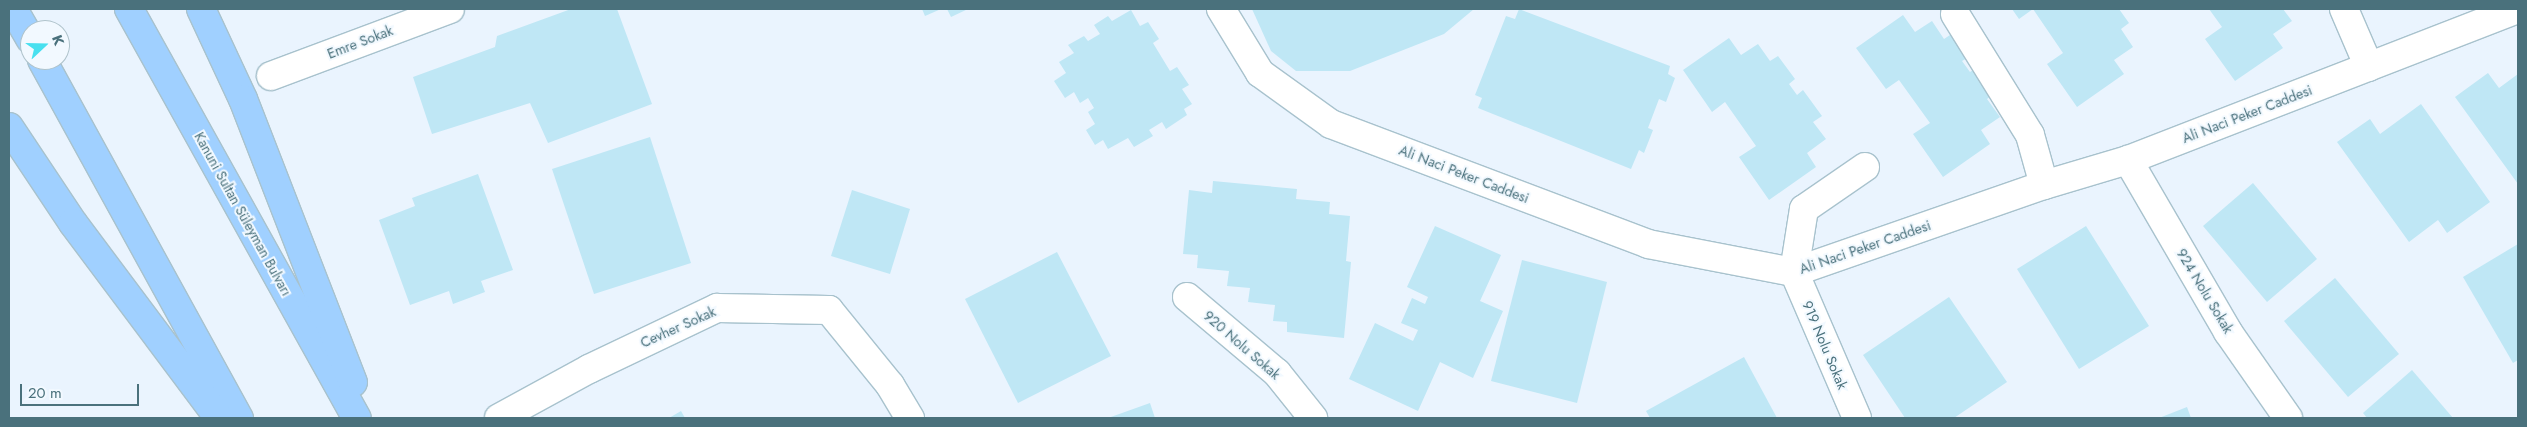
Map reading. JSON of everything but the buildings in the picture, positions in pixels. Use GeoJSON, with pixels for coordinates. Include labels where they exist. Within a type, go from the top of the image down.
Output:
{"type":"FeatureCollection","features":[{"type":"Feature","properties":{"kind":"main road"},"geometry":{"type":"LineString","coordinates":[[13,9],[20,21]]}},
{"type":"Feature","properties":{"kind":"main road","name":"Kanuni Sultan Süleyman Bulvarı"},"geometry":{"type":"LineString","coordinates":[[130,9],[357,418]]}},
{"type":"Feature","properties":{"kind":"main road"},"geometry":{"type":"LineString","coordinates":[[201,9],[243,98],[367,418]]}},
{"type":"Feature","properties":{"kind":"main road"},"geometry":{"type":"LineString","coordinates":[[48,70],[239,418]]}},
{"type":"Feature","properties":{"kind":"main road"},"geometry":{"type":"LineString","coordinates":[[9,128],[73,223],[219,418]]}},
{"type":"Feature","properties":{"kind":"street","name":"Emre Sokak"},"geometry":{"type":"LineString","coordinates":[[271,76],[450,9]]}},
{"type":"Feature","properties":{"kind":"street","name":"Ali Naci Peker Caddesi"},"geometry":{"type":"LineString","coordinates":[[1221,9],[1260,74],[1331,124],[1648,244],[1794,272],[2044,185],[2128,160],[2364,55],[2518,9]]}},
{"type":"Feature","properties":{"kind":"street"},"geometry":{"type":"LineString","coordinates":[[2344,9],[2364,55]]}},
{"type":"Feature","properties":{"kind":"street"},"geometry":{"type":"LineString","coordinates":[[1955,14],[2030,135],[2044,185]]}},
{"type":"Feature","properties":{"kind":"street","name":"924 Nolu Sokak"},"geometry":{"type":"LineString","coordinates":[[2128,160],[2228,332],[2288,418]]}},
{"type":"Feature","properties":{"kind":"street"},"geometry":{"type":"LineString","coordinates":[[1794,272],[1804,209],[1865,167]]}},
{"type":"Feature","properties":{"kind":"street","name":"919 Nolu Sokak"},"geometry":{"type":"LineString","coordinates":[[1794,272],[1857,418]]}},
{"type":"Feature","properties":{"kind":"street","name":"920 Nolu Sokak"},"geometry":{"type":"LineString","coordinates":[[1187,297],[1277,373],[1313,418]]}},
{"type":"Feature","properties":{"kind":"street","name":"Cevher Sokak"},"geometry":{"type":"LineString","coordinates":[[499,418],[589,368],[717,308],[829,310],[890,385],[910,418]]}}]}
